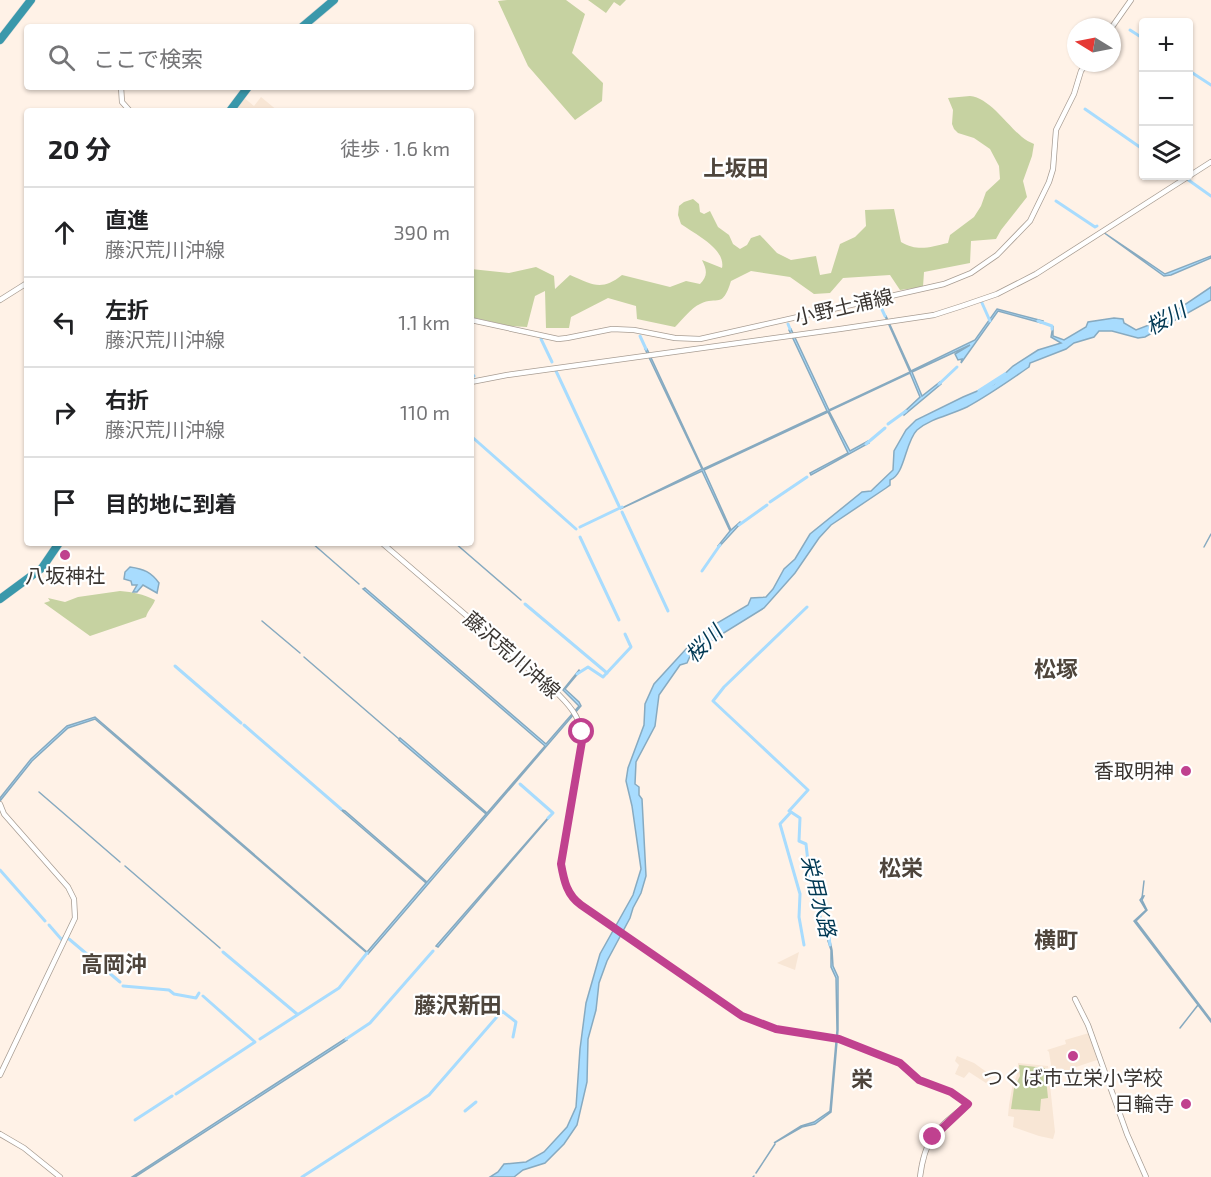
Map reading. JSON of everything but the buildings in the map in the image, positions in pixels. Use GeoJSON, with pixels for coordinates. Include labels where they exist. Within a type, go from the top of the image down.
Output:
{"type":"FeatureCollection","features":[{"type":"Feature","properties":{"kind":"highway"},"geometry":{"type":"LineString","coordinates":[[0,34],[26,0]]}},
{"type":"Feature","properties":{"kind":"highway"},"geometry":{"type":"LineString","coordinates":[[0,40],[31,0]]}},
{"type":"Feature","properties":{"kind":"highway"},"geometry":{"type":"LineString","coordinates":[[306,24],[334,0]]}},
{"type":"Feature","properties":{"kind":"highway"},"geometry":{"type":"LineString","coordinates":[[232,108],[246,90]]}},
{"type":"Feature","properties":{"kind":"highway"},"geometry":{"type":"LineString","coordinates":[[0,599],[42,568],[57,546]]}},
{"type":"Feature","properties":{"kind":"main road"},"geometry":{"type":"LineString","coordinates":[[1118,18],[1131,0]]}},
{"type":"Feature","properties":{"kind":"main road","name":"小野土浦線"},"geometry":{"type":"LineString","coordinates":[[474,321],[558,339],[612,328],[675,338],[700,339],[944,284],[971,273],[997,255],[1030,221],[1051,176],[1056,154],[1056,130],[1074,94],[1081,72]]}},
{"type":"Feature","properties":{"kind":"main road"},"geometry":{"type":"LineString","coordinates":[[121,90],[122,102],[127,108]]}},
{"type":"Feature","properties":{"kind":"main road"},"geometry":{"type":"LineString","coordinates":[[474,381],[934,315],[996,294],[1036,274],[1211,162]]}},
{"type":"Feature","properties":{"kind":"main road"},"geometry":{"type":"LineString","coordinates":[[0,300],[24,285]]}},
{"type":"Feature","properties":{"kind":"main road","name":"藤沢荒川沖線"},"geometry":{"type":"LineString","coordinates":[[385,546],[560,696],[577,716],[582,741],[561,864],[563,877],[571,895],[591,912],[742,1016],[776,1029],[839,1039],[900,1063],[919,1080],[951,1092],[968,1104],[940,1128],[929,1142],[923,1155],[920,1177]]}},
{"type":"Feature","properties":{"kind":"main road"},"geometry":{"type":"LineString","coordinates":[[0,804],[4,814],[68,887],[74,899],[75,918],[0,1075]]}},
{"type":"Feature","properties":{"kind":"main road"},"geometry":{"type":"LineString","coordinates":[[1075,999],[1088,1025],[1127,1134],[1146,1177]]}},
{"type":"Feature","properties":{"kind":"main road"},"geometry":{"type":"LineString","coordinates":[[0,1134],[31,1153],[60,1177]]}},
{"type":"Feature","properties":{"kind":"shaded area"},"geometry":{"type":"Polygon","coordinates":[[[243,97],[254,106],[261,97],[274,108],[236,108],[243,97]]]}},
{"type":"Feature","properties":{"kind":"shaded area"},"geometry":{"type":"Polygon","coordinates":[[[799,952],[795,970],[777,963],[799,952]]]}},
{"type":"Feature","properties":{"kind":"shaded area","name":"つくば市立栄小学校"},"geometry":{"type":"Polygon","coordinates":[[[1089,1033],[1097,1060],[1076,1067],[1076,1072],[1053,1077],[1047,1050],[1066,1044],[1065,1040],[1089,1033]]]}},
{"type":"Feature","properties":{"kind":"shaded area"},"geometry":{"type":"Polygon","coordinates":[[[957,1056],[974,1063],[992,1076],[986,1083],[969,1072],[964,1078],[955,1074],[959,1065],[955,1061],[957,1056]]]}},
{"type":"Feature","properties":{"kind":"shaded area"},"geometry":{"type":"Polygon","coordinates":[[[1018,1063],[1048,1066],[1055,1132],[1053,1139],[1013,1127],[1014,1117],[1008,1116],[1018,1063]]]}},
{"type":"Feature","properties":{"kind":"green space"},"geometry":{"type":"Polygon","coordinates":[[[566,0],[585,14],[572,53],[603,83],[602,101],[575,120],[528,66],[498,1],[566,0]]]}},
{"type":"Feature","properties":{"kind":"green space"},"geometry":{"type":"Polygon","coordinates":[[[588,0],[626,0],[620,6],[614,2],[606,13],[588,0]]]}},
{"type":"Feature","properties":{"kind":"green space"},"geometry":{"type":"Polygon","coordinates":[[[970,96],[977,98],[991,107],[1023,138],[1034,144],[1023,181],[1027,197],[996,239],[971,241],[970,263],[924,272],[923,287],[900,290],[890,275],[843,278],[830,293],[814,294],[790,277],[751,271],[731,281],[722,299],[697,306],[675,327],[637,319],[636,306],[608,298],[571,317],[569,328],[546,328],[545,291],[535,296],[527,327],[510,326],[474,318],[474,269],[509,273],[536,267],[554,276],[555,289],[570,275],[596,285],[608,283],[622,275],[670,287],[686,281],[700,284],[706,273],[702,260],[722,268],[722,261],[714,248],[681,224],[678,215],[679,206],[693,199],[699,204],[700,212],[704,214],[710,211],[718,227],[729,235],[733,244],[740,249],[747,245],[751,238],[760,235],[777,253],[791,260],[816,256],[820,275],[831,273],[840,244],[855,237],[866,226],[865,210],[894,209],[901,242],[907,245],[924,248],[948,243],[950,235],[974,217],[986,192],[1000,179],[999,166],[990,149],[974,138],[958,133],[954,129],[953,110],[948,98],[970,96]]]}},
{"type":"Feature","properties":{"kind":"green space"},"geometry":{"type":"Polygon","coordinates":[[[120,591],[155,600],[146,617],[90,636],[44,603],[50,601],[48,598],[65,602],[78,597],[120,591]]]}},
{"type":"Feature","properties":{"kind":"green space"},"geometry":{"type":"Polygon","coordinates":[[[1019,1065],[1045,1068],[1048,1098],[1041,1099],[1040,1111],[1011,1109],[1014,1088],[1020,1076],[1019,1065]]]}},
{"type":"Feature","properties":{"kind":"water"},"geometry":{"type":"Polygon","coordinates":[[[1103,232],[1165,274],[1211,256],[1211,258],[1164,276],[1103,232]]]}},
{"type":"Feature","properties":{"kind":"water"},"geometry":{"type":"Polygon","coordinates":[[[1211,287],[1211,300],[1145,337],[1138,338],[1112,331],[1099,331],[1094,337],[1074,343],[1066,349],[1030,363],[1029,367],[999,388],[961,410],[917,430],[899,472],[890,480],[890,485],[831,525],[795,573],[764,608],[696,650],[691,654],[687,663],[680,665],[659,695],[655,726],[636,762],[635,784],[639,787],[639,795],[642,799],[646,876],[641,893],[607,961],[599,983],[596,1010],[588,1039],[587,1082],[577,1125],[564,1144],[545,1163],[523,1170],[514,1177],[490,1177],[504,1164],[526,1162],[544,1152],[567,1127],[576,1107],[586,1003],[600,954],[633,895],[641,869],[626,781],[628,768],[644,725],[645,704],[654,684],[686,649],[712,626],[748,605],[751,598],[766,597],[784,569],[795,559],[810,534],[862,492],[871,491],[893,470],[894,451],[906,430],[916,420],[994,384],[1013,366],[1038,350],[1061,343],[1051,337],[1053,326],[1053,336],[1064,340],[1086,327],[1088,322],[1114,318],[1123,319],[1124,323],[1136,330],[1162,320],[1211,287]]]}},
{"type":"Feature","properties":{"kind":"water"},"geometry":{"type":"Polygon","coordinates":[[[997,309],[1043,321],[1042,323],[998,311],[961,363],[962,359],[958,360],[955,354],[970,345],[912,372],[922,396],[940,382],[941,384],[904,415],[903,413],[920,397],[910,373],[829,411],[850,451],[868,441],[869,443],[811,475],[810,473],[848,453],[828,412],[704,470],[731,530],[741,523],[719,547],[730,531],[702,471],[620,509],[702,469],[645,349],[647,349],[703,469],[827,411],[789,330],[791,329],[829,410],[910,372],[885,316],[911,371],[975,340],[997,309]]]}},
{"type":"Feature","properties":{"kind":"water"},"geometry":{"type":"Polygon","coordinates":[[[130,567],[143,570],[153,576],[159,583],[157,593],[143,585],[137,592],[133,592],[137,585],[132,585],[131,581],[124,579],[125,572],[130,567]]]}},
{"type":"Feature","properties":{"kind":"water"},"geometry":{"type":"Polygon","coordinates":[[[365,588],[546,744],[579,706],[563,690],[579,670],[565,689],[581,706],[368,954],[95,719],[68,728],[32,761],[0,801],[31,759],[67,726],[95,717],[367,952],[426,883],[340,809],[427,882],[486,814],[399,740],[400,738],[487,813],[545,746],[363,589],[365,588]]]}},
{"type":"Feature","properties":{"kind":"water"},"geometry":{"type":"Polygon","coordinates":[[[553,813],[438,947],[436,946],[547,819],[553,813]]]}},
{"type":"Feature","properties":{"kind":"water"},"geometry":{"type":"Polygon","coordinates":[[[1143,896],[1142,900],[1147,910],[1136,921],[1211,1022],[1134,921],[1146,910],[1140,900],[1143,896]]]}},
{"type":"Feature","properties":{"kind":"water"},"geometry":{"type":"Polygon","coordinates":[[[828,941],[830,941],[833,966],[838,977],[838,1030],[831,1112],[815,1124],[802,1127],[774,1143],[801,1126],[814,1122],[830,1111],[837,1030],[836,978],[831,967],[831,950],[828,941]]]}},
{"type":"Feature","properties":{"kind":"water"},"geometry":{"type":"Polygon","coordinates":[[[346,1038],[347,1040],[132,1177],[346,1038]]]}},
{"type":"Feature","properties":{"kind":"waterway"},"geometry":{"type":"LineString","coordinates":[[1130,30],[1139,36]]}},
{"type":"Feature","properties":{"kind":"waterway"},"geometry":{"type":"LineString","coordinates":[[1191,72],[1211,85]]}},
{"type":"Feature","properties":{"kind":"waterway"},"geometry":{"type":"LineString","coordinates":[[1085,109],[1139,147]]}},
{"type":"Feature","properties":{"kind":"waterway"},"geometry":{"type":"LineString","coordinates":[[1188,180],[1211,196]]}},
{"type":"Feature","properties":{"kind":"waterway"},"geometry":{"type":"LineString","coordinates":[[1056,201],[1095,227],[1097,226]]}},
{"type":"Feature","properties":{"kind":"waterway"},"geometry":{"type":"LineString","coordinates":[[879,303],[885,316]]}},
{"type":"Feature","properties":{"kind":"waterway"},"geometry":{"type":"LineString","coordinates":[[982,303],[990,321]]}},
{"type":"Feature","properties":{"kind":"waterway"},"geometry":{"type":"LineString","coordinates":[[1038,321],[1052,326],[1052,329]]}},
{"type":"Feature","properties":{"kind":"waterway"},"geometry":{"type":"LineString","coordinates":[[788,324],[790,329]]}},
{"type":"Feature","properties":{"kind":"waterway"},"geometry":{"type":"LineString","coordinates":[[640,336],[646,349]]}},
{"type":"Feature","properties":{"kind":"waterway"},"geometry":{"type":"LineString","coordinates":[[541,339],[552,362]]}},
{"type":"Feature","properties":{"kind":"waterway"},"geometry":{"type":"LineString","coordinates":[[939,384],[957,367]]}},
{"type":"Feature","properties":{"kind":"waterway"},"geometry":{"type":"LineString","coordinates":[[556,371],[619,506]]}},
{"type":"Feature","properties":{"kind":"waterway","name":"桜川"},"geometry":{"type":"LineString","coordinates":[[980,391],[1005,375]]}},
{"type":"Feature","properties":{"kind":"waterway"},"geometry":{"type":"LineString","coordinates":[[888,424],[906,411]]}},
{"type":"Feature","properties":{"kind":"waterway"},"geometry":{"type":"LineString","coordinates":[[866,444],[885,428]]}},
{"type":"Feature","properties":{"kind":"waterway"},"geometry":{"type":"LineString","coordinates":[[474,439],[576,529]]}},
{"type":"Feature","properties":{"kind":"waterway"},"geometry":{"type":"LineString","coordinates":[[770,502],[807,477]]}},
{"type":"Feature","properties":{"kind":"waterway"},"geometry":{"type":"LineString","coordinates":[[739,525],[767,505]]}},
{"type":"Feature","properties":{"kind":"waterway"},"geometry":{"type":"LineString","coordinates":[[580,527],[622,507]]}},
{"type":"Feature","properties":{"kind":"waterway"},"geometry":{"type":"LineString","coordinates":[[622,512],[668,611]]}},
{"type":"Feature","properties":{"kind":"waterway"},"geometry":{"type":"LineString","coordinates":[[1204,547],[1211,534]]}},
{"type":"Feature","properties":{"kind":"waterway"},"geometry":{"type":"LineString","coordinates":[[580,537],[619,620]]}},
{"type":"Feature","properties":{"kind":"waterway"},"geometry":{"type":"LineString","coordinates":[[702,571],[720,545]]}},
{"type":"Feature","properties":{"kind":"waterway"},"geometry":{"type":"LineString","coordinates":[[315,546],[359,584]]}},
{"type":"Feature","properties":{"kind":"waterway"},"geometry":{"type":"LineString","coordinates":[[458,546],[521,600]]}},
{"type":"Feature","properties":{"kind":"waterway"},"geometry":{"type":"LineString","coordinates":[[525,604],[607,673]]}},
{"type":"Feature","properties":{"kind":"waterway","name":"栄用水路"},"geometry":{"type":"LineString","coordinates":[[789,811],[808,790],[713,701],[724,687],[807,607]]}},
{"type":"Feature","properties":{"kind":"waterway"},"geometry":{"type":"LineString","coordinates":[[262,621],[300,653]]}},
{"type":"Feature","properties":{"kind":"waterway"},"geometry":{"type":"LineString","coordinates":[[577,674],[588,667],[603,677],[631,647],[625,634]]}},
{"type":"Feature","properties":{"kind":"waterway"},"geometry":{"type":"LineString","coordinates":[[304,657],[399,739]]}},
{"type":"Feature","properties":{"kind":"waterway"},"geometry":{"type":"LineString","coordinates":[[175,666],[241,723]]}},
{"type":"Feature","properties":{"kind":"waterway"},"geometry":{"type":"LineString","coordinates":[[244,725],[341,809]]}},
{"type":"Feature","properties":{"kind":"waterway"},"geometry":{"type":"LineString","coordinates":[[520,784],[553,813],[548,818]]}},
{"type":"Feature","properties":{"kind":"waterway"},"geometry":{"type":"LineString","coordinates":[[39,792],[120,862]]}},
{"type":"Feature","properties":{"kind":"waterway","name":"栄用水路"},"geometry":{"type":"LineString","coordinates":[[791,812],[800,818],[799,841],[806,844],[810,880],[821,920],[827,920],[830,945]]}},
{"type":"Feature","properties":{"kind":"waterway"},"geometry":{"type":"LineString","coordinates":[[791,812],[780,824],[800,894],[799,917],[804,945]]}},
{"type":"Feature","properties":{"kind":"waterway"},"geometry":{"type":"LineString","coordinates":[[125,866],[220,948]]}},
{"type":"Feature","properties":{"kind":"waterway"},"geometry":{"type":"LineString","coordinates":[[0,870],[45,921]]}},
{"type":"Feature","properties":{"kind":"waterway"},"geometry":{"type":"LineString","coordinates":[[1142,898],[1144,881]]}},
{"type":"Feature","properties":{"kind":"waterway"},"geometry":{"type":"LineString","coordinates":[[49,925],[62,940],[65,936]]}},
{"type":"Feature","properties":{"kind":"waterway"},"geometry":{"type":"LineString","coordinates":[[69,939],[120,982]]}},
{"type":"Feature","properties":{"kind":"waterway"},"geometry":{"type":"LineString","coordinates":[[346,1039],[370,1023],[433,951]]}},
{"type":"Feature","properties":{"kind":"waterway"},"geometry":{"type":"LineString","coordinates":[[223,952],[297,1014]]}},
{"type":"Feature","properties":{"kind":"waterway"},"geometry":{"type":"LineString","coordinates":[[260,1039],[339,988],[367,953]]}},
{"type":"Feature","properties":{"kind":"waterway"},"geometry":{"type":"LineString","coordinates":[[123,986],[169,990],[174,994],[196,998],[199,993]]}},
{"type":"Feature","properties":{"kind":"waterway"},"geometry":{"type":"LineString","coordinates":[[176,1094],[255,1042],[203,996]]}},
{"type":"Feature","properties":{"kind":"waterway"},"geometry":{"type":"LineString","coordinates":[[1180,1028],[1198,1005]]}},
{"type":"Feature","properties":{"kind":"waterway"},"geometry":{"type":"LineString","coordinates":[[302,1177],[429,1095],[502,1011],[516,1022],[513,1037]]}},
{"type":"Feature","properties":{"kind":"waterway"},"geometry":{"type":"LineString","coordinates":[[135,1120],[172,1096]]}},
{"type":"Feature","properties":{"kind":"waterway"},"geometry":{"type":"LineString","coordinates":[[465,1111],[476,1102]]}},
{"type":"Feature","properties":{"kind":"waterway"},"geometry":{"type":"LineString","coordinates":[[756,1173],[775,1144]]}},
{"type":"Feature","properties":{"kind":"place","name":"八坂神社"},"geometry":{"type":"Point","coordinates":[65,555]}},
{"type":"Feature","properties":{"kind":"place","name":"香取明神"},"geometry":{"type":"Point","coordinates":[1186,771]}},
{"type":"Feature","properties":{"kind":"place","name":"つくば市立栄小学校"},"geometry":{"type":"Point","coordinates":[1073,1056]}},
{"type":"Feature","properties":{"kind":"place","name":"日輪寺"},"geometry":{"type":"Point","coordinates":[1186,1104]}},
{"type":"Feature","properties":{"kind":"district","name":"上坂田"},"geometry":{"type":"Point","coordinates":[736,168]}},
{"type":"Feature","properties":{"kind":"district","name":"松塚"},"geometry":{"type":"Point","coordinates":[1056,669]}},
{"type":"Feature","properties":{"kind":"district","name":"松栄"},"geometry":{"type":"Point","coordinates":[901,868]}},
{"type":"Feature","properties":{"kind":"district","name":"横町"},"geometry":{"type":"Point","coordinates":[1056,940]}},
{"type":"Feature","properties":{"kind":"district","name":"高岡沖"},"geometry":{"type":"Point","coordinates":[114,964]}},
{"type":"Feature","properties":{"kind":"district","name":"藤沢新田"},"geometry":{"type":"Point","coordinates":[458,1005]}},
{"type":"Feature","properties":{"kind":"district","name":"栄"},"geometry":{"type":"Point","coordinates":[862,1079]}},
{"type":"Feature","properties":{"kind":"route"},"geometry":{"type":"LineString","coordinates":[[582,732],[561,864],[567,888],[577,902],[742,1016],[776,1029],[839,1039],[900,1063],[919,1080],[951,1092],[968,1104],[933,1137]]}}]}
